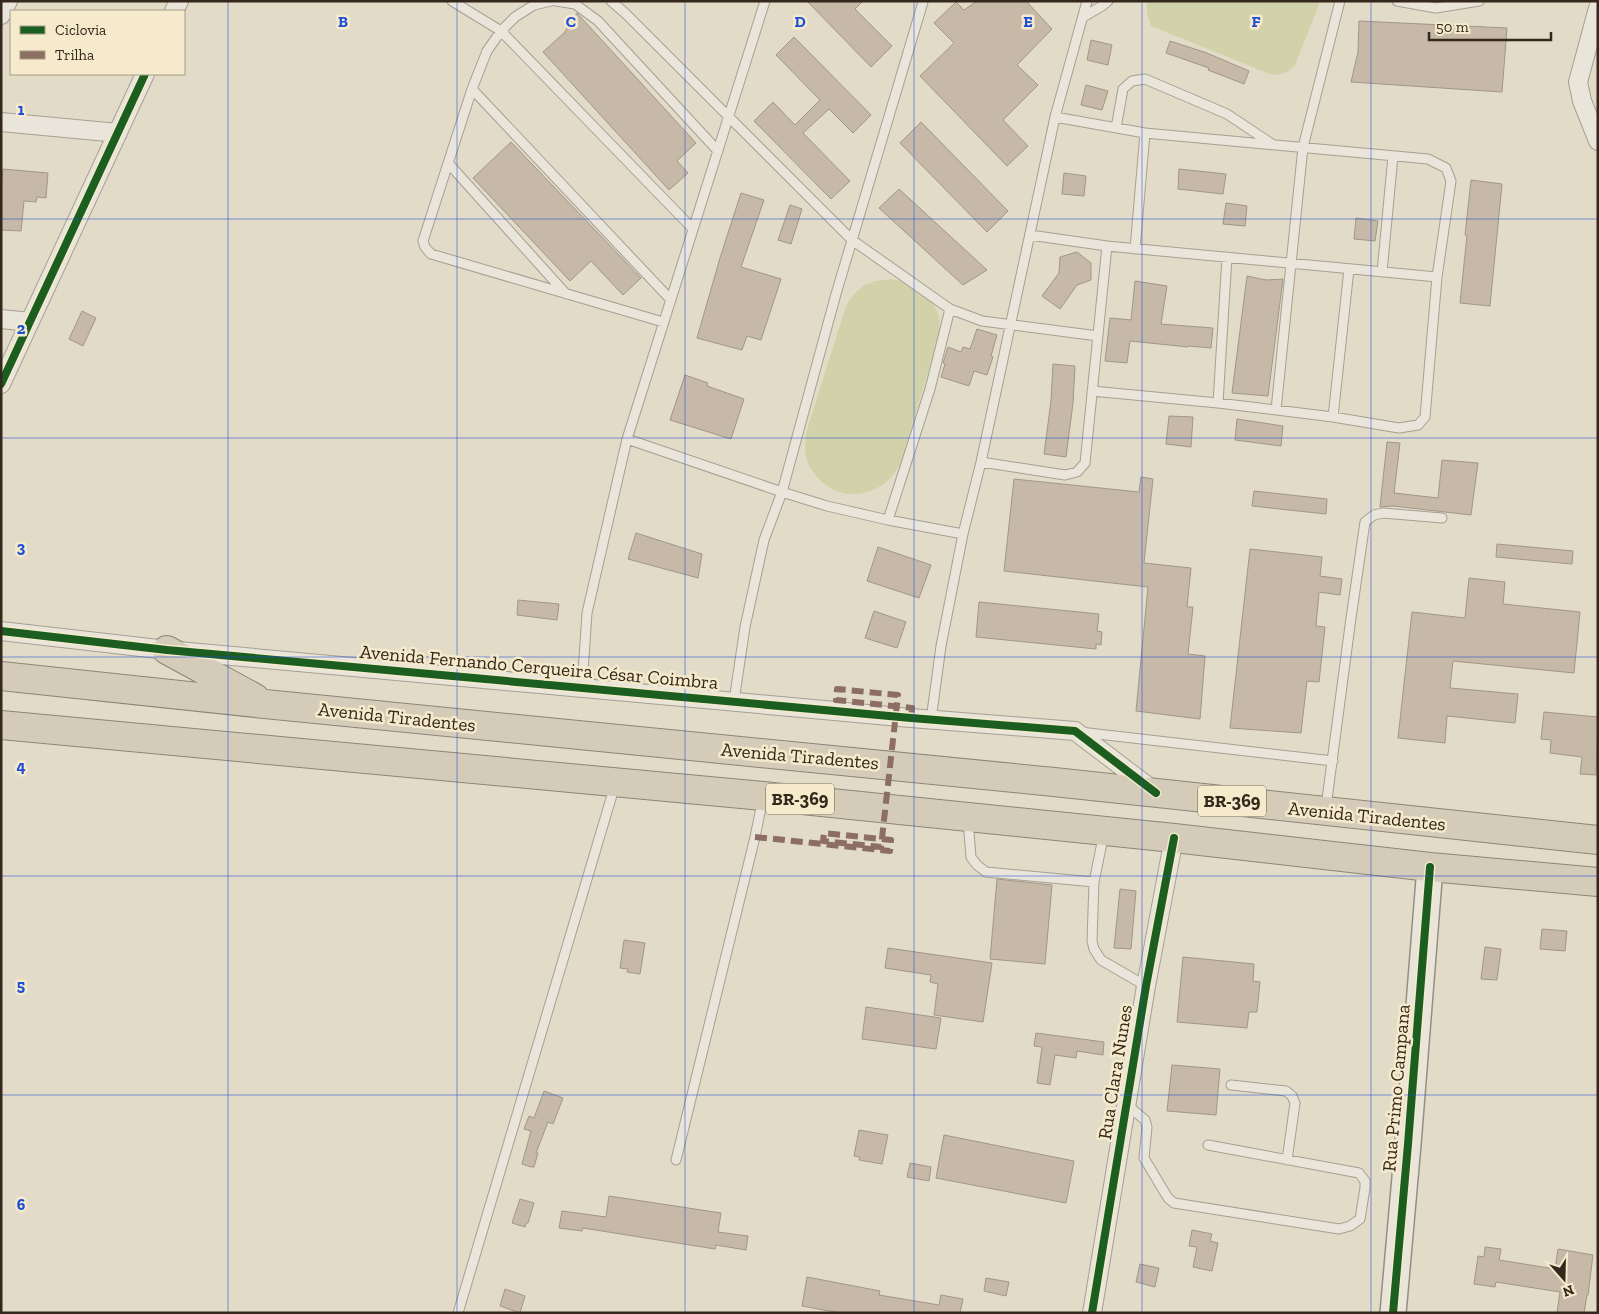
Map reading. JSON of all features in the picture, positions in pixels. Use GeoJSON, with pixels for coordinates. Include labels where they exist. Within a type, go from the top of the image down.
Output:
{"type":"FeatureCollection","features":[{"type":"Feature","properties":{"kind":"highway"},"geometry":{"type":"LineString","coordinates":[[167,650],[265,704]]}},
{"type":"Feature","properties":{"kind":"highway","name":"Avenida Tiradentes"},"geometry":{"type":"LineString","coordinates":[[1,676],[906,767],[1598,840]]}},
{"type":"Feature","properties":{"kind":"highway","name":"BR-369"},"geometry":{"type":"LineString","coordinates":[[1,725],[763,796],[1104,830],[1430,867],[1598,882]]}},
{"type":"Feature","properties":{"kind":"street"},"geometry":{"type":"LineString","coordinates":[[1,15],[8,1]]}},
{"type":"Feature","properties":{"kind":"street"},"geometry":{"type":"LineString","coordinates":[[1598,8],[1595,29],[1578,82],[1582,101],[1598,141]]}},
{"type":"Feature","properties":{"kind":"street"},"geometry":{"type":"LineString","coordinates":[[1,384],[145,75]]}},
{"type":"Feature","properties":{"kind":"street"},"geometry":{"type":"LineString","coordinates":[[1,122],[118,133]]}},
{"type":"Feature","properties":{"kind":"street"},"geometry":{"type":"LineString","coordinates":[[1,319],[30,322]]}},
{"type":"Feature","properties":{"kind":"street","name":"Avenida Fernando Cerqueira César Coimbra"},"geometry":{"type":"LineString","coordinates":[[1,631],[167,650],[931,720],[1075,731]]}},
{"type":"Feature","properties":{"kind":"street"},"geometry":{"type":"LineString","coordinates":[[1075,731],[1156,793]]}},
{"type":"Feature","properties":{"kind":"street","name":"Rua Clara Nunes"},"geometry":{"type":"LineString","coordinates":[[1092,1313],[1146,986],[1174,838]]}},
{"type":"Feature","properties":{"kind":"street","name":"Rua Primo Campana"},"geometry":{"type":"LineString","coordinates":[[1393,1313],[1430,867]]}},
{"type":"Feature","properties":{"kind":"lane"},"geometry":{"type":"LineString","coordinates":[[452,1],[501,31],[693,229]]}},
{"type":"Feature","properties":{"kind":"lane"},"geometry":{"type":"LineString","coordinates":[[551,1],[534,5],[515,17],[501,31],[487,50],[472,89],[423,241],[425,247],[431,254],[663,322]]}},
{"type":"Feature","properties":{"kind":"lane"},"geometry":{"type":"LineString","coordinates":[[556,1],[575,4],[598,21],[718,150]]}},
{"type":"Feature","properties":{"kind":"lane"},"geometry":{"type":"LineString","coordinates":[[611,1],[852,240],[950,309],[982,321],[1098,336]]}},
{"type":"Feature","properties":{"kind":"lane"},"geometry":{"type":"LineString","coordinates":[[582,687],[587,613],[626,439],[765,1]]}},
{"type":"Feature","properties":{"kind":"lane"},"geometry":{"type":"LineString","coordinates":[[931,720],[941,646],[963,534],[981,462],[1056,117],[1087,1]]}},
{"type":"Feature","properties":{"kind":"lane"},"geometry":{"type":"LineString","coordinates":[[1083,17],[1108,1]]}},
{"type":"Feature","properties":{"kind":"lane"},"geometry":{"type":"LineString","coordinates":[[1276,410],[1302,147],[1340,1]]}},
{"type":"Feature","properties":{"kind":"lane"},"geometry":{"type":"LineString","coordinates":[[1397,1],[1436,8],[1479,1]]}},
{"type":"Feature","properties":{"kind":"lane"},"geometry":{"type":"LineString","coordinates":[[734,701],[745,627],[764,540],[782,492],[852,240],[923,2]]}},
{"type":"Feature","properties":{"kind":"lane"},"geometry":{"type":"LineString","coordinates":[[1116,128],[1123,89],[1132,81],[1145,79],[1227,114],[1273,145]]}},
{"type":"Feature","properties":{"kind":"lane"},"geometry":{"type":"LineString","coordinates":[[472,89],[670,300]]}},
{"type":"Feature","properties":{"kind":"lane"},"geometry":{"type":"LineString","coordinates":[[1056,117],[1145,133],[1428,159],[1446,168],[1451,181],[1437,277],[1426,417],[1418,425],[1399,428],[1333,417],[1218,403],[1092,391]]}},
{"type":"Feature","properties":{"kind":"lane"},"geometry":{"type":"LineString","coordinates":[[1135,248],[1145,133]]}},
{"type":"Feature","properties":{"kind":"lane"},"geometry":{"type":"LineString","coordinates":[[1382,272],[1393,156]]}},
{"type":"Feature","properties":{"kind":"lane"},"geometry":{"type":"LineString","coordinates":[[448,164],[566,294]]}},
{"type":"Feature","properties":{"kind":"lane"},"geometry":{"type":"LineString","coordinates":[[1030,235],[1107,246],[1437,277]]}},
{"type":"Feature","properties":{"kind":"lane"},"geometry":{"type":"LineString","coordinates":[[981,462],[1065,475],[1077,472],[1085,464],[1107,246]]}},
{"type":"Feature","properties":{"kind":"lane"},"geometry":{"type":"LineString","coordinates":[[1218,403],[1227,257]]}},
{"type":"Feature","properties":{"kind":"lane"},"geometry":{"type":"LineString","coordinates":[[1333,417],[1349,269]]}},
{"type":"Feature","properties":{"kind":"lane"},"geometry":{"type":"LineString","coordinates":[[888,520],[930,389],[950,309]]}},
{"type":"Feature","properties":{"kind":"lane"},"geometry":{"type":"LineString","coordinates":[[626,439],[827,506],[963,534]]}},
{"type":"Feature","properties":{"kind":"lane"},"geometry":{"type":"LineString","coordinates":[[1326,812],[1365,522],[1374,515],[1383,513],[1442,518]]}},
{"type":"Feature","properties":{"kind":"lane"},"geometry":{"type":"LineString","coordinates":[[1075,731],[1333,761]]}},
{"type":"Feature","properties":{"kind":"lane"},"geometry":{"type":"LineString","coordinates":[[458,1313],[615,782]]}},
{"type":"Feature","properties":{"kind":"lane"},"geometry":{"type":"LineString","coordinates":[[676,1160],[753,846],[763,796]]}},
{"type":"Feature","properties":{"kind":"lane"},"geometry":{"type":"LineString","coordinates":[[968,817],[972,857],[977,865],[986,872],[1094,882]]}},
{"type":"Feature","properties":{"kind":"lane"},"geometry":{"type":"LineString","coordinates":[[1104,830],[1094,882],[1092,941],[1094,949],[1101,960],[1146,986]]}},
{"type":"Feature","properties":{"kind":"lane"},"geometry":{"type":"LineString","coordinates":[[1231,1085],[1286,1091],[1292,1096],[1295,1103],[1287,1160]]}},
{"type":"Feature","properties":{"kind":"lane"},"geometry":{"type":"LineString","coordinates":[[1126,1104],[1145,1120],[1147,1127],[1144,1158],[1168,1198],[1174,1203],[1339,1229],[1350,1226],[1360,1219],[1365,1181],[1359,1173],[1208,1145]]}},
{"type":"Feature","properties":{"kind":"green space"},"geometry":{"type":"Polygon","coordinates":[[[1147,1],[1319,1],[1319,5],[1295,65],[1287,72],[1272,75],[1151,26],[1147,14],[1147,1]]]}},
{"type":"Feature","properties":{"kind":"green space"},"geometry":{"type":"Polygon","coordinates":[[[892,279],[907,283],[927,296],[939,317],[940,332],[900,465],[891,478],[870,491],[852,494],[835,491],[820,480],[809,466],[805,452],[806,433],[846,306],[855,293],[865,285],[876,281],[892,279]]]}},
{"type":"Feature","properties":{"kind":"building"},"geometry":{"type":"Polygon","coordinates":[[[807,1],[863,1],[855,9],[892,46],[871,67],[807,1]]]}},
{"type":"Feature","properties":{"kind":"building"},"geometry":{"type":"Polygon","coordinates":[[[977,1],[1026,1],[1052,29],[1017,65],[1038,85],[1003,120],[1028,146],[1007,166],[920,76],[954,43],[934,23],[956,2],[964,10],[977,1]]]}},
{"type":"Feature","properties":{"kind":"building"},"geometry":{"type":"Polygon","coordinates":[[[577,13],[696,143],[677,161],[688,173],[669,190],[543,52],[564,33],[577,13]]]}},
{"type":"Feature","properties":{"kind":"building"},"geometry":{"type":"Polygon","coordinates":[[[1359,21],[1507,28],[1502,92],[1351,82],[1358,52],[1359,21]]]}},
{"type":"Feature","properties":{"kind":"building"},"geometry":{"type":"Polygon","coordinates":[[[794,37],[871,115],[853,133],[829,109],[803,133],[850,181],[831,199],[754,121],[773,102],[795,125],[820,100],[776,55],[794,37]]]}},
{"type":"Feature","properties":{"kind":"building"},"geometry":{"type":"Polygon","coordinates":[[[1091,40],[1112,45],[1108,65],[1087,60],[1091,40]]]}},
{"type":"Feature","properties":{"kind":"building"},"geometry":{"type":"Polygon","coordinates":[[[1170,41],[1207,53],[1249,71],[1244,84],[1208,70],[1209,68],[1166,53],[1170,41]]]}},
{"type":"Feature","properties":{"kind":"building"},"geometry":{"type":"Polygon","coordinates":[[[1086,85],[1108,91],[1102,110],[1081,105],[1086,85]]]}},
{"type":"Feature","properties":{"kind":"building"},"geometry":{"type":"Polygon","coordinates":[[[921,122],[1008,211],[987,232],[900,143],[921,122]]]}},
{"type":"Feature","properties":{"kind":"building"},"geometry":{"type":"Polygon","coordinates":[[[511,142],[641,278],[623,295],[591,261],[570,281],[473,178],[511,142]]]}},
{"type":"Feature","properties":{"kind":"building"},"geometry":{"type":"Polygon","coordinates":[[[3,169],[48,173],[46,198],[37,197],[36,202],[24,201],[21,231],[1,230],[3,169]]]}},
{"type":"Feature","properties":{"kind":"building"},"geometry":{"type":"Polygon","coordinates":[[[1179,169],[1226,174],[1223,194],[1178,189],[1179,169]]]}},
{"type":"Feature","properties":{"kind":"building"},"geometry":{"type":"Polygon","coordinates":[[[1064,173],[1086,176],[1084,196],[1062,194],[1064,173]]]}},
{"type":"Feature","properties":{"kind":"building"},"geometry":{"type":"Polygon","coordinates":[[[1471,180],[1502,184],[1490,306],[1460,303],[1471,180]]]}},
{"type":"Feature","properties":{"kind":"building"},"geometry":{"type":"Polygon","coordinates":[[[899,189],[987,270],[963,285],[879,208],[899,189]]]}},
{"type":"Feature","properties":{"kind":"building"},"geometry":{"type":"Polygon","coordinates":[[[741,193],[764,200],[741,267],[781,279],[761,340],[747,336],[742,350],[697,338],[741,193]]]}},
{"type":"Feature","properties":{"kind":"building"},"geometry":{"type":"Polygon","coordinates":[[[1226,203],[1247,206],[1245,226],[1223,224],[1226,203]]]}},
{"type":"Feature","properties":{"kind":"building"},"geometry":{"type":"Polygon","coordinates":[[[790,205],[802,209],[791,244],[778,240],[790,205]]]}},
{"type":"Feature","properties":{"kind":"building"},"geometry":{"type":"Polygon","coordinates":[[[1356,218],[1378,221],[1375,241],[1354,239],[1356,218]]]}},
{"type":"Feature","properties":{"kind":"building"},"geometry":{"type":"Polygon","coordinates":[[[1077,252],[1091,263],[1091,280],[1077,285],[1060,309],[1042,296],[1059,273],[1060,257],[1077,252]]]}},
{"type":"Feature","properties":{"kind":"building"},"geometry":{"type":"Polygon","coordinates":[[[1247,276],[1266,280],[1283,279],[1268,396],[1232,393],[1247,276]]]}},
{"type":"Feature","properties":{"kind":"building"},"geometry":{"type":"Polygon","coordinates":[[[1135,281],[1167,286],[1161,324],[1213,328],[1211,348],[1130,341],[1127,363],[1105,361],[1110,318],[1131,320],[1135,281]]]}},
{"type":"Feature","properties":{"kind":"building"},"geometry":{"type":"Polygon","coordinates":[[[82,311],[96,318],[83,346],[69,339],[82,311]]]}},
{"type":"Feature","properties":{"kind":"building"},"geometry":{"type":"Polygon","coordinates":[[[977,329],[997,335],[987,375],[974,371],[969,386],[941,377],[948,347],[961,352],[963,347],[970,349],[977,329]]]}},
{"type":"Feature","properties":{"kind":"building"},"geometry":{"type":"Polygon","coordinates":[[[1053,364],[1075,366],[1073,403],[1066,457],[1044,454],[1051,401],[1053,364]]]}},
{"type":"Feature","properties":{"kind":"building"},"geometry":{"type":"Polygon","coordinates":[[[685,375],[708,383],[707,386],[744,399],[731,439],[670,420],[685,375]]]}},
{"type":"Feature","properties":{"kind":"building"},"geometry":{"type":"Polygon","coordinates":[[[1169,416],[1193,417],[1191,447],[1166,444],[1169,416]]]}},
{"type":"Feature","properties":{"kind":"building"},"geometry":{"type":"Polygon","coordinates":[[[1237,419],[1283,426],[1281,446],[1235,440],[1237,419]]]}},
{"type":"Feature","properties":{"kind":"building"},"geometry":{"type":"Polygon","coordinates":[[[1387,442],[1400,443],[1394,493],[1438,498],[1442,460],[1478,463],[1471,515],[1393,506],[1380,507],[1387,442]]]}},
{"type":"Feature","properties":{"kind":"building"},"geometry":{"type":"Polygon","coordinates":[[[1141,477],[1153,479],[1144,563],[1191,568],[1187,607],[1193,607],[1188,654],[1205,656],[1200,719],[1136,711],[1148,587],[1004,571],[1014,479],[1139,492],[1141,477]]]}},
{"type":"Feature","properties":{"kind":"building"},"geometry":{"type":"Polygon","coordinates":[[[1254,491],[1327,499],[1326,514],[1252,506],[1254,491]]]}},
{"type":"Feature","properties":{"kind":"building"},"geometry":{"type":"Polygon","coordinates":[[[636,533],[702,554],[698,578],[628,559],[636,533]]]}},
{"type":"Feature","properties":{"kind":"building"},"geometry":{"type":"Polygon","coordinates":[[[1497,544],[1573,551],[1572,564],[1496,557],[1497,544]]]}},
{"type":"Feature","properties":{"kind":"building"},"geometry":{"type":"Polygon","coordinates":[[[878,547],[931,565],[919,598],[867,581],[878,547]]]}},
{"type":"Feature","properties":{"kind":"building"},"geometry":{"type":"Polygon","coordinates":[[[1250,549],[1322,557],[1320,576],[1342,579],[1340,595],[1319,592],[1316,626],[1325,627],[1319,682],[1307,681],[1301,733],[1230,728],[1250,549]]]}},
{"type":"Feature","properties":{"kind":"building"},"geometry":{"type":"Polygon","coordinates":[[[1469,578],[1505,582],[1503,604],[1580,612],[1574,673],[1453,661],[1450,688],[1518,694],[1515,723],[1447,716],[1445,743],[1398,738],[1412,612],[1465,618],[1469,578]]]}},
{"type":"Feature","properties":{"kind":"building"},"geometry":{"type":"Polygon","coordinates":[[[518,600],[559,604],[557,620],[517,615],[518,600]]]}},
{"type":"Feature","properties":{"kind":"building"},"geometry":{"type":"Polygon","coordinates":[[[979,602],[1099,614],[1097,631],[1102,632],[1101,645],[1096,644],[1096,649],[976,637],[979,602]]]}},
{"type":"Feature","properties":{"kind":"building"},"geometry":{"type":"Polygon","coordinates":[[[874,611],[906,622],[897,648],[865,638],[874,611]]]}},
{"type":"Feature","properties":{"kind":"building"},"geometry":{"type":"Polygon","coordinates":[[[1544,712],[1598,717],[1596,775],[1580,774],[1582,757],[1550,753],[1551,740],[1541,739],[1544,712]]]}},
{"type":"Feature","properties":{"kind":"building"},"geometry":{"type":"Polygon","coordinates":[[[997,879],[1052,885],[1045,964],[990,959],[997,879]]]}},
{"type":"Feature","properties":{"kind":"building"},"geometry":{"type":"Polygon","coordinates":[[[1120,889],[1136,891],[1131,949],[1114,948],[1120,889]]]}},
{"type":"Feature","properties":{"kind":"building"},"geometry":{"type":"Polygon","coordinates":[[[1542,929],[1567,931],[1565,951],[1540,949],[1542,929]]]}},
{"type":"Feature","properties":{"kind":"building"},"geometry":{"type":"Polygon","coordinates":[[[624,940],[645,943],[640,974],[627,972],[628,969],[620,968],[624,940]]]}},
{"type":"Feature","properties":{"kind":"building"},"geometry":{"type":"Polygon","coordinates":[[[1485,947],[1501,949],[1497,980],[1481,979],[1485,947]]]}},
{"type":"Feature","properties":{"kind":"building"},"geometry":{"type":"Polygon","coordinates":[[[888,948],[992,963],[983,1022],[934,1015],[938,984],[930,982],[931,975],[885,968],[888,948]]]}},
{"type":"Feature","properties":{"kind":"building"},"geometry":{"type":"Polygon","coordinates":[[[1183,957],[1254,964],[1253,981],[1260,982],[1257,1012],[1249,1012],[1247,1028],[1177,1022],[1183,957]]]}},
{"type":"Feature","properties":{"kind":"building"},"geometry":{"type":"Polygon","coordinates":[[[866,1007],[941,1018],[936,1049],[862,1039],[866,1007]]]}},
{"type":"Feature","properties":{"kind":"building"},"geometry":{"type":"Polygon","coordinates":[[[1036,1033],[1104,1042],[1103,1055],[1077,1051],[1076,1058],[1055,1055],[1050,1085],[1037,1083],[1042,1047],[1034,1046],[1036,1033]]]}},
{"type":"Feature","properties":{"kind":"building"},"geometry":{"type":"Polygon","coordinates":[[[1172,1065],[1220,1069],[1216,1115],[1167,1111],[1172,1065]]]}},
{"type":"Feature","properties":{"kind":"building"},"geometry":{"type":"Polygon","coordinates":[[[544,1091],[563,1098],[553,1124],[548,1122],[536,1153],[538,1153],[534,1167],[531,1167],[522,1164],[531,1131],[524,1129],[529,1116],[534,1118],[544,1091]]]}},
{"type":"Feature","properties":{"kind":"building"},"geometry":{"type":"Polygon","coordinates":[[[859,1130],[888,1135],[882,1164],[859,1160],[860,1157],[854,1156],[859,1130]]]}},
{"type":"Feature","properties":{"kind":"building"},"geometry":{"type":"Polygon","coordinates":[[[944,1135],[1074,1161],[1066,1203],[936,1178],[944,1135]]]}},
{"type":"Feature","properties":{"kind":"building"},"geometry":{"type":"Polygon","coordinates":[[[910,1163],[931,1167],[929,1181],[907,1177],[910,1163]]]}},
{"type":"Feature","properties":{"kind":"building"},"geometry":{"type":"Polygon","coordinates":[[[609,1196],[721,1213],[718,1232],[748,1236],[746,1250],[716,1245],[715,1249],[583,1228],[582,1231],[559,1228],[562,1211],[606,1217],[609,1196]]]}},
{"type":"Feature","properties":{"kind":"building"},"geometry":{"type":"Polygon","coordinates":[[[520,1199],[534,1203],[525,1227],[512,1223],[520,1199]]]}},
{"type":"Feature","properties":{"kind":"building"},"geometry":{"type":"Polygon","coordinates":[[[1192,1230],[1212,1234],[1210,1241],[1218,1243],[1212,1271],[1193,1267],[1197,1247],[1189,1246],[1192,1230]]]}},
{"type":"Feature","properties":{"kind":"building"},"geometry":{"type":"Polygon","coordinates":[[[1485,1247],[1501,1249],[1499,1260],[1555,1269],[1558,1249],[1593,1255],[1584,1313],[1557,1313],[1560,1292],[1496,1282],[1495,1287],[1474,1284],[1478,1256],[1484,1257],[1485,1247]]]}},
{"type":"Feature","properties":{"kind":"building"},"geometry":{"type":"Polygon","coordinates":[[[1140,1264],[1159,1268],[1155,1287],[1136,1282],[1140,1264]]]}},
{"type":"Feature","properties":{"kind":"building"},"geometry":{"type":"Polygon","coordinates":[[[807,1277],[880,1291],[879,1295],[939,1305],[941,1295],[963,1299],[960,1313],[840,1313],[802,1306],[807,1277]]]}},
{"type":"Feature","properties":{"kind":"building"},"geometry":{"type":"Polygon","coordinates":[[[986,1278],[1009,1282],[1006,1296],[984,1291],[986,1278]]]}},
{"type":"Feature","properties":{"kind":"building"},"geometry":{"type":"Polygon","coordinates":[[[505,1289],[525,1296],[520,1313],[500,1306],[505,1289]]]}},
{"type":"Feature","properties":{"kind":"marked path"},"geometry":{"type":"LineString","coordinates":[[755,837],[890,851],[891,840],[824,833],[823,841],[881,847],[898,695],[837,689],[836,700],[912,708],[911,718]]}},
{"type":"Feature","properties":{"kind":"cycle path"},"geometry":{"type":"LineString","coordinates":[[1,384],[145,75]]}},
{"type":"Feature","properties":{"kind":"cycle path"},"geometry":{"type":"LineString","coordinates":[[1,631],[167,650],[911,718],[1075,731],[1156,793]]}},
{"type":"Feature","properties":{"kind":"cycle path"},"geometry":{"type":"LineString","coordinates":[[1092,1313],[1146,986],[1174,838]]}},
{"type":"Feature","properties":{"kind":"cycle path"},"geometry":{"type":"LineString","coordinates":[[1393,1313],[1430,867]]}}]}
